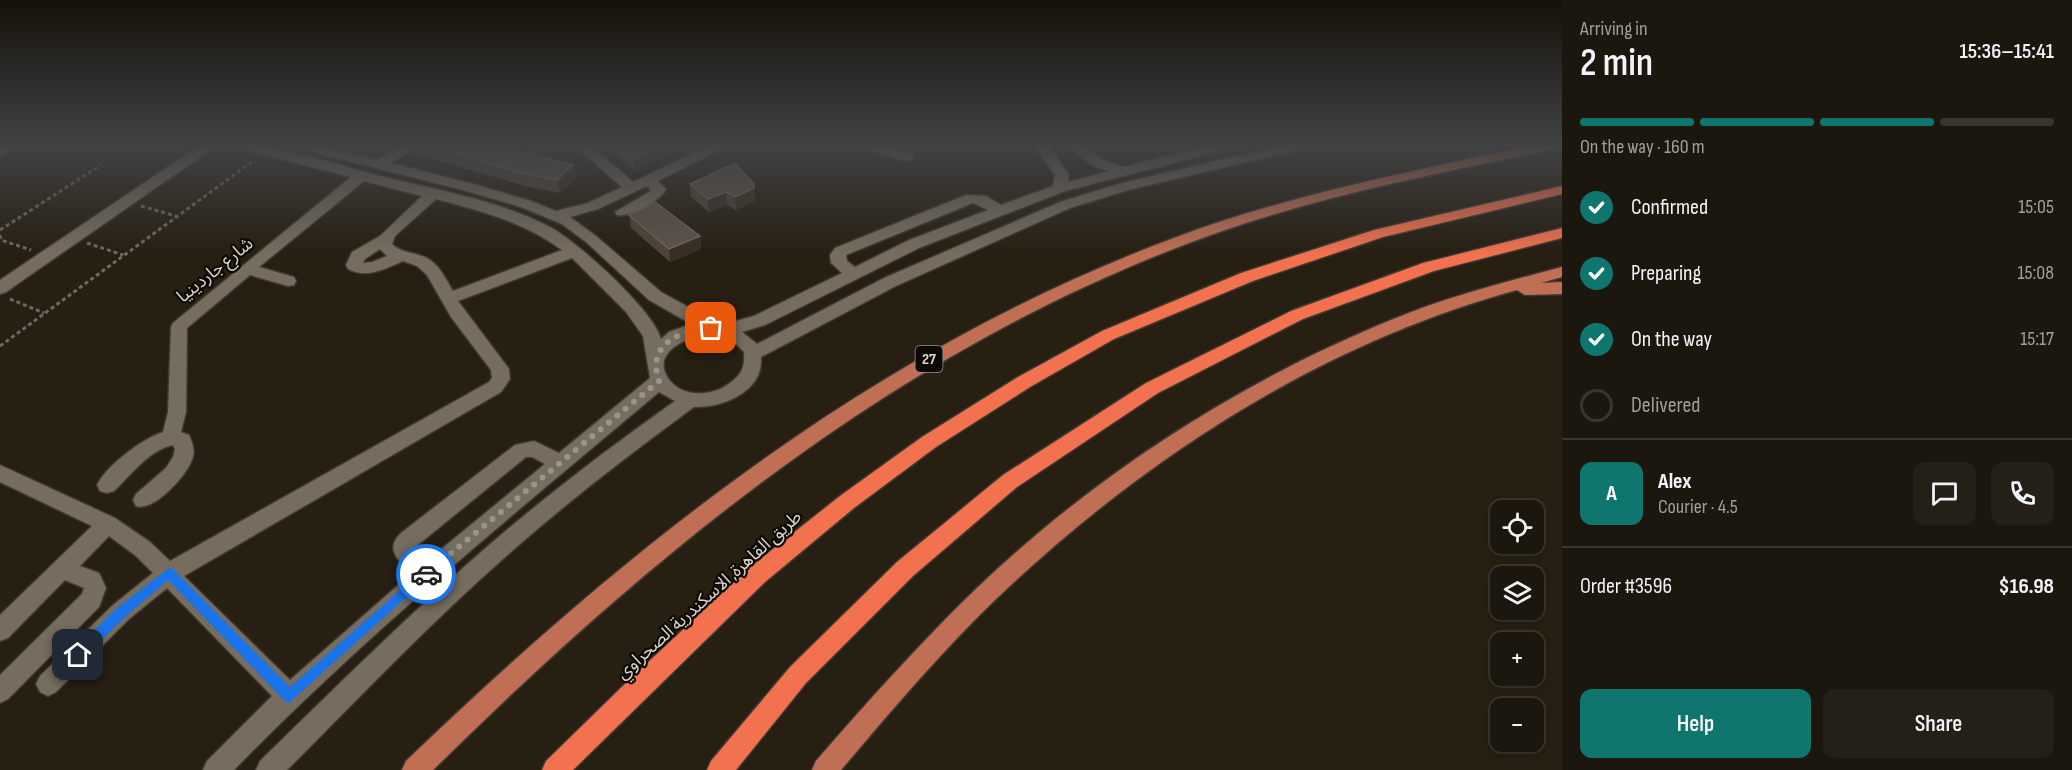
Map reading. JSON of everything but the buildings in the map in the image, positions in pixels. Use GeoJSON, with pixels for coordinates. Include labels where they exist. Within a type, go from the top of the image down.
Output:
{"type":"FeatureCollection","features":[{"type":"Feature","properties":{"kind":"highway","name":"طريق القاهرة, الاسكندرية الصحراوي"},"geometry":{"type":"LineString","coordinates":[[555,770],[637,688],[757,575],[847,502],[928,442],[1024,382],[1108,335],[1247,277],[1378,233],[1562,190]]}},
{"type":"Feature","properties":{"kind":"highway"},"geometry":{"type":"LineString","coordinates":[[720,770],[798,675],[905,569],[1010,481],[1152,388],[1297,315],[1429,267],[1562,232]]}},
{"type":"Feature","properties":{"kind":"main road","name":"27"},"geometry":{"type":"LineString","coordinates":[[415,770],[571,624],[696,519],[814,432],[954,345],[1091,276],[1223,226],[1389,182]]}},
{"type":"Feature","properties":{"kind":"main road"},"geometry":{"type":"LineString","coordinates":[[825,770],[879,707],[988,593],[1064,525],[1137,467],[1230,406],[1320,357],[1409,319],[1493,290],[1562,272]]}},
{"type":"Feature","properties":{"kind":"main road"},"geometry":{"type":"LineString","coordinates":[[1493,290],[1562,288]]}},
{"type":"Feature","properties":{"kind":"street"},"geometry":{"type":"LineString","coordinates":[[0,288],[158,182]]}},
{"type":"Feature","properties":{"kind":"street","name":"شارع جاردينيا"},"geometry":{"type":"LineString","coordinates":[[171,436],[177,412],[179,327],[354,182]]}},
{"type":"Feature","properties":{"kind":"street"},"geometry":{"type":"LineString","coordinates":[[388,182],[514,217],[546,231],[574,251],[632,308],[651,335],[657,358]]}},
{"type":"Feature","properties":{"kind":"street"},"geometry":{"type":"LineString","coordinates":[[449,182],[526,204],[554,216],[580,230],[671,307],[718,329],[743,339],[753,354],[753,372],[745,384],[732,394],[715,399],[690,399],[677,396],[659,381],[655,369],[662,347],[677,336],[697,329],[718,329],[759,321],[914,244],[1060,188],[1082,182]]}},
{"type":"Feature","properties":{"kind":"street"},"geometry":{"type":"LineString","coordinates":[[625,182],[632,188]]}},
{"type":"Feature","properties":{"kind":"street"},"geometry":{"type":"LineString","coordinates":[[554,216],[593,206],[645,182]]}},
{"type":"Feature","properties":{"kind":"street"},"geometry":{"type":"LineString","coordinates":[[622,212],[658,194],[659,189],[651,182]]}},
{"type":"Feature","properties":{"kind":"street"},"geometry":{"type":"LineString","coordinates":[[1060,188],[1061,182]]}},
{"type":"Feature","properties":{"kind":"street"},"geometry":{"type":"LineString","coordinates":[[753,354],[840,308],[979,242],[1083,198],[1149,182]]}},
{"type":"Feature","properties":{"kind":"street"},"geometry":{"type":"LineString","coordinates":[[401,256],[370,268],[360,269],[354,265],[358,256],[385,238],[433,194]]}},
{"type":"Feature","properties":{"kind":"street"},"geometry":{"type":"LineString","coordinates":[[853,273],[837,259],[840,252],[886,231],[971,198],[986,201],[1000,211]]}},
{"type":"Feature","properties":{"kind":"street"},"geometry":{"type":"LineString","coordinates":[[580,230],[593,206]]}},
{"type":"Feature","properties":{"kind":"street"},"geometry":{"type":"LineString","coordinates":[[960,226],[979,242]]}},
{"type":"Feature","properties":{"kind":"street"},"geometry":{"type":"LineString","coordinates":[[48,684],[121,612],[169,573],[193,557],[495,387],[501,379],[500,369],[448,299],[426,264],[416,259],[392,254],[386,249],[385,238]]}},
{"type":"Feature","properties":{"kind":"street"},"geometry":{"type":"LineString","coordinates":[[448,299],[574,251]]}},
{"type":"Feature","properties":{"kind":"street"},"geometry":{"type":"LineString","coordinates":[[247,269],[288,281]]}},
{"type":"Feature","properties":{"kind":"street"},"geometry":{"type":"LineString","coordinates":[[621,297],[635,294],[643,285]]}},
{"type":"Feature","properties":{"kind":"street"},"geometry":{"type":"LineString","coordinates":[[216,770],[289,696],[428,573],[659,381]]}},
{"type":"Feature","properties":{"kind":"street"},"geometry":{"type":"LineString","coordinates":[[269,770],[403,638],[504,546],[615,455],[690,399]]}},
{"type":"Feature","properties":{"kind":"street"},"geometry":{"type":"LineString","coordinates":[[107,485],[151,445],[171,436],[182,440],[184,444],[182,461],[143,500]]}},
{"type":"Feature","properties":{"kind":"street"},"geometry":{"type":"LineString","coordinates":[[428,573],[403,552],[404,543],[408,539],[522,450],[534,449],[561,463]]}},
{"type":"Feature","properties":{"kind":"street"},"geometry":{"type":"LineString","coordinates":[[2,476],[112,526],[169,573],[289,696]]}},
{"type":"Feature","properties":{"kind":"street"},"geometry":{"type":"LineString","coordinates":[[0,630],[67,571],[112,526]]}},
{"type":"Feature","properties":{"kind":"street"},"geometry":{"type":"LineString","coordinates":[[0,691],[91,600],[94,583],[91,579],[67,571]]}},
{"type":"Feature","properties":{"kind":"path"},"geometry":{"type":"LineString","coordinates":[[0,230],[75,182]]}},
{"type":"Feature","properties":{"kind":"path"},"geometry":{"type":"LineString","coordinates":[[0,346],[223,182]]}},
{"type":"Feature","properties":{"kind":"path"},"geometry":{"type":"LineString","coordinates":[[128,203],[176,216]]}},
{"type":"Feature","properties":{"kind":"path"},"geometry":{"type":"LineString","coordinates":[[0,235],[1,240],[47,256]]}},
{"type":"Feature","properties":{"kind":"path"},"geometry":{"type":"LineString","coordinates":[[74,238],[123,255]]}},
{"type":"Feature","properties":{"kind":"path"},"geometry":{"type":"LineString","coordinates":[[0,295],[44,313]]}},
{"type":"Feature","properties":{"kind":"way so far"},"geometry":{"type":"LineString","coordinates":[[426,574],[659,381],[655,369],[657,358],[662,347],[671,339],[683,332],[711,328]]}},
{"type":"Feature","properties":{"kind":"route"},"geometry":{"type":"LineString","coordinates":[[78,655],[121,612],[169,573],[289,696],[426,574]]}}]}
